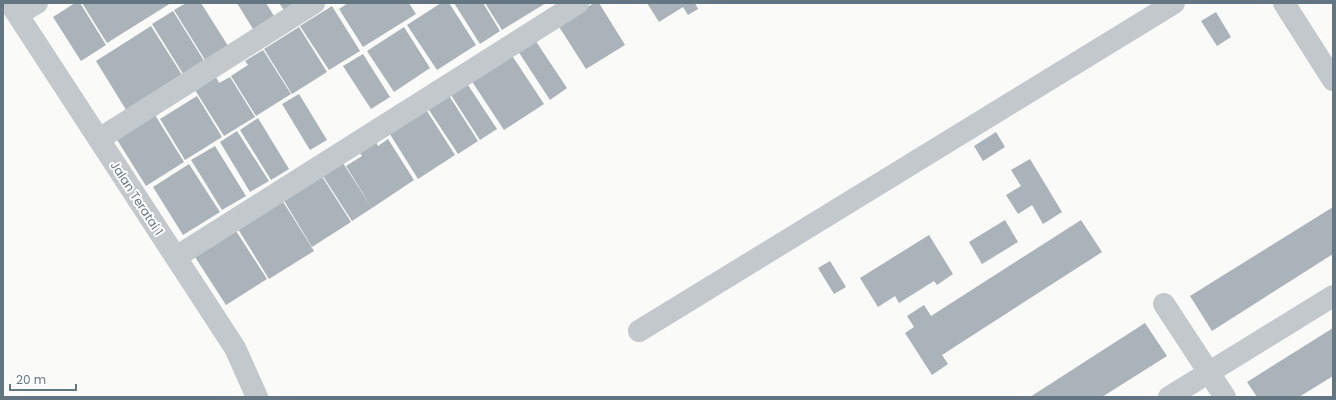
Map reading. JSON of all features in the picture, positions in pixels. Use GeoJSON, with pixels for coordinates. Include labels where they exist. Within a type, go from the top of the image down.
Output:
{"type":"FeatureCollection","features":[{"type":"Feature","properties":{"kind":"street"},"geometry":{"type":"LineString","coordinates":[[14,9],[37,3]]}},
{"type":"Feature","properties":{"kind":"street"},"geometry":{"type":"LineString","coordinates":[[99,139],[314,3]]}},
{"type":"Feature","properties":{"kind":"street"},"geometry":{"type":"LineString","coordinates":[[176,257],[578,3]]}},
{"type":"Feature","properties":{"kind":"street"},"geometry":{"type":"LineString","coordinates":[[639,331],[1174,3]]}},
{"type":"Feature","properties":{"kind":"street"},"geometry":{"type":"LineString","coordinates":[[1284,3],[1333,80]]}},
{"type":"Feature","properties":{"kind":"street","name":"Jalan Teratai 1"},"geometry":{"type":"LineString","coordinates":[[14,9],[235,348],[257,397]]}},
{"type":"Feature","properties":{"kind":"street"},"geometry":{"type":"LineString","coordinates":[[1169,397],[1333,296]]}},
{"type":"Feature","properties":{"kind":"street"},"geometry":{"type":"LineString","coordinates":[[1164,304],[1225,397]]}},
{"type":"Feature","properties":{"kind":"building"},"geometry":{"type":"Polygon","coordinates":[[[75,3],[80,3],[106,45],[81,61],[53,17],[75,3]]]}},
{"type":"Feature","properties":{"kind":"building"},"geometry":{"type":"Polygon","coordinates":[[[82,3],[171,3],[107,43],[82,3]]]}},
{"type":"Feature","properties":{"kind":"building"},"geometry":{"type":"Polygon","coordinates":[[[186,3],[201,3],[230,49],[207,63],[174,10],[186,3]]]}},
{"type":"Feature","properties":{"kind":"building"},"geometry":{"type":"Polygon","coordinates":[[[237,3],[266,3],[274,16],[253,29],[237,3]]]}},
{"type":"Feature","properties":{"kind":"building"},"geometry":{"type":"Polygon","coordinates":[[[279,3],[295,3],[284,10],[279,3]]]}},
{"type":"Feature","properties":{"kind":"building"},"geometry":{"type":"Polygon","coordinates":[[[348,3],[409,3],[416,14],[363,47],[339,9],[348,3]]]}},
{"type":"Feature","properties":{"kind":"building"},"geometry":{"type":"Polygon","coordinates":[[[441,3],[449,3],[476,45],[437,70],[407,25],[441,3]]]}},
{"type":"Feature","properties":{"kind":"building"},"geometry":{"type":"Polygon","coordinates":[[[454,3],[483,3],[500,31],[480,44],[454,3]]]}},
{"type":"Feature","properties":{"kind":"building"},"geometry":{"type":"Polygon","coordinates":[[[485,3],[546,3],[502,30],[485,3]]]}},
{"type":"Feature","properties":{"kind":"building"},"geometry":{"type":"Polygon","coordinates":[[[594,3],[599,3],[625,45],[586,69],[558,25],[594,3]]]}},
{"type":"Feature","properties":{"kind":"building"},"geometry":{"type":"Polygon","coordinates":[[[647,3],[695,3],[698,9],[688,15],[683,7],[659,22],[647,3]]]}},
{"type":"Feature","properties":{"kind":"building"},"geometry":{"type":"Polygon","coordinates":[[[332,6],[360,51],[329,70],[300,26],[332,6]]]}},
{"type":"Feature","properties":{"kind":"building"},"geometry":{"type":"Polygon","coordinates":[[[173,11],[206,64],[185,77],[152,24],[173,11]]]}},
{"type":"Feature","properties":{"kind":"building"},"geometry":{"type":"Polygon","coordinates":[[[1216,12],[1231,37],[1217,46],[1201,21],[1216,12]]]}},
{"type":"Feature","properties":{"kind":"building"},"geometry":{"type":"Polygon","coordinates":[[[151,26],[184,78],[128,113],[96,61],[151,26]]]}},
{"type":"Feature","properties":{"kind":"building"},"geometry":{"type":"Polygon","coordinates":[[[299,27],[327,72],[292,94],[264,49],[299,27]]]}},
{"type":"Feature","properties":{"kind":"building"},"geometry":{"type":"Polygon","coordinates":[[[404,27],[430,68],[394,92],[367,51],[404,27]]]}},
{"type":"Feature","properties":{"kind":"building"},"geometry":{"type":"Polygon","coordinates":[[[535,40],[567,88],[550,100],[518,51],[535,40]]]}},
{"type":"Feature","properties":{"kind":"building"},"geometry":{"type":"Polygon","coordinates":[[[263,50],[291,94],[256,116],[231,76],[248,65],[245,61],[263,50]]]}},
{"type":"Feature","properties":{"kind":"building"},"geometry":{"type":"Polygon","coordinates":[[[363,54],[390,97],[371,109],[343,66],[363,54]]]}},
{"type":"Feature","properties":{"kind":"building"},"geometry":{"type":"Polygon","coordinates":[[[511,54],[544,104],[504,130],[471,80],[511,54]]]}},
{"type":"Feature","properties":{"kind":"building"},"geometry":{"type":"Polygon","coordinates":[[[216,77],[219,83],[230,77],[255,117],[224,136],[195,90],[216,77]]]}},
{"type":"Feature","properties":{"kind":"building"},"geometry":{"type":"Polygon","coordinates":[[[466,82],[497,129],[480,140],[449,92],[466,82]]]}},
{"type":"Feature","properties":{"kind":"building"},"geometry":{"type":"Polygon","coordinates":[[[299,94],[327,140],[310,150],[282,104],[299,94]]]}},
{"type":"Feature","properties":{"kind":"building"},"geometry":{"type":"Polygon","coordinates":[[[448,94],[478,141],[458,154],[427,107],[448,94]]]}},
{"type":"Feature","properties":{"kind":"building"},"geometry":{"type":"Polygon","coordinates":[[[197,96],[222,137],[185,160],[160,119],[197,96]]]}},
{"type":"Feature","properties":{"kind":"building"},"geometry":{"type":"Polygon","coordinates":[[[425,108],[455,155],[418,179],[388,131],[425,108]]]}},
{"type":"Feature","properties":{"kind":"building"},"geometry":{"type":"Polygon","coordinates":[[[155,115],[184,162],[146,186],[116,138],[155,115]]]}},
{"type":"Feature","properties":{"kind":"building"},"geometry":{"type":"Polygon","coordinates":[[[258,118],[289,169],[271,180],[240,130],[258,118]]]}},
{"type":"Feature","properties":{"kind":"building"},"geometry":{"type":"Polygon","coordinates":[[[237,131],[269,181],[250,192],[220,142],[237,131]]]}},
{"type":"Feature","properties":{"kind":"building"},"geometry":{"type":"Polygon","coordinates":[[[996,132],[1005,147],[983,161],[974,146],[996,132]]]}},
{"type":"Feature","properties":{"kind":"building"},"geometry":{"type":"Polygon","coordinates":[[[388,139],[414,180],[372,208],[346,166],[362,156],[358,150],[375,140],[378,146],[388,139]]]}},
{"type":"Feature","properties":{"kind":"building"},"geometry":{"type":"Polygon","coordinates":[[[215,146],[246,196],[222,210],[191,160],[215,146]]]}},
{"type":"Feature","properties":{"kind":"building"},"geometry":{"type":"Polygon","coordinates":[[[1030,159],[1062,212],[1043,224],[1032,205],[1018,214],[1006,195],[1021,186],[1011,170],[1030,159]]]}},
{"type":"Feature","properties":{"kind":"building"},"geometry":{"type":"Polygon","coordinates":[[[341,160],[372,208],[352,221],[321,173],[341,160]]]}},
{"type":"Feature","properties":{"kind":"building"},"geometry":{"type":"Polygon","coordinates":[[[189,164],[220,212],[183,235],[153,187],[189,164]]]}},
{"type":"Feature","properties":{"kind":"building"},"geometry":{"type":"Polygon","coordinates":[[[321,175],[351,222],[312,247],[283,199],[321,175]]]}},
{"type":"Feature","properties":{"kind":"building"},"geometry":{"type":"Polygon","coordinates":[[[282,200],[314,251],[269,279],[238,229],[282,200]]]}},
{"type":"Feature","properties":{"kind":"building"},"geometry":{"type":"Polygon","coordinates":[[[1333,207],[1333,254],[1212,331],[1190,296],[1333,207]]]}},
{"type":"Feature","properties":{"kind":"building"},"geometry":{"type":"Polygon","coordinates":[[[1005,220],[1018,242],[982,264],[969,242],[1005,220]]]}},
{"type":"Feature","properties":{"kind":"building"},"geometry":{"type":"Polygon","coordinates":[[[1081,220],[1102,252],[942,355],[948,364],[932,375],[905,333],[914,327],[907,316],[924,305],[931,316],[1081,220]]]}},
{"type":"Feature","properties":{"kind":"building"},"geometry":{"type":"Polygon","coordinates":[[[236,231],[267,279],[226,305],[195,257],[236,231]]]}},
{"type":"Feature","properties":{"kind":"building"},"geometry":{"type":"Polygon","coordinates":[[[929,235],[953,274],[937,285],[934,281],[899,303],[895,296],[878,307],[860,278],[929,235]]]}},
{"type":"Feature","properties":{"kind":"building"},"geometry":{"type":"Polygon","coordinates":[[[830,261],[846,287],[834,294],[818,268],[830,261]]]}},
{"type":"Feature","properties":{"kind":"building"},"geometry":{"type":"Polygon","coordinates":[[[1145,323],[1167,356],[1102,397],[1030,397],[1145,323]]]}},
{"type":"Feature","properties":{"kind":"building"},"geometry":{"type":"Polygon","coordinates":[[[1333,328],[1333,376],[1299,397],[1257,397],[1247,382],[1333,328]]]}}]}
